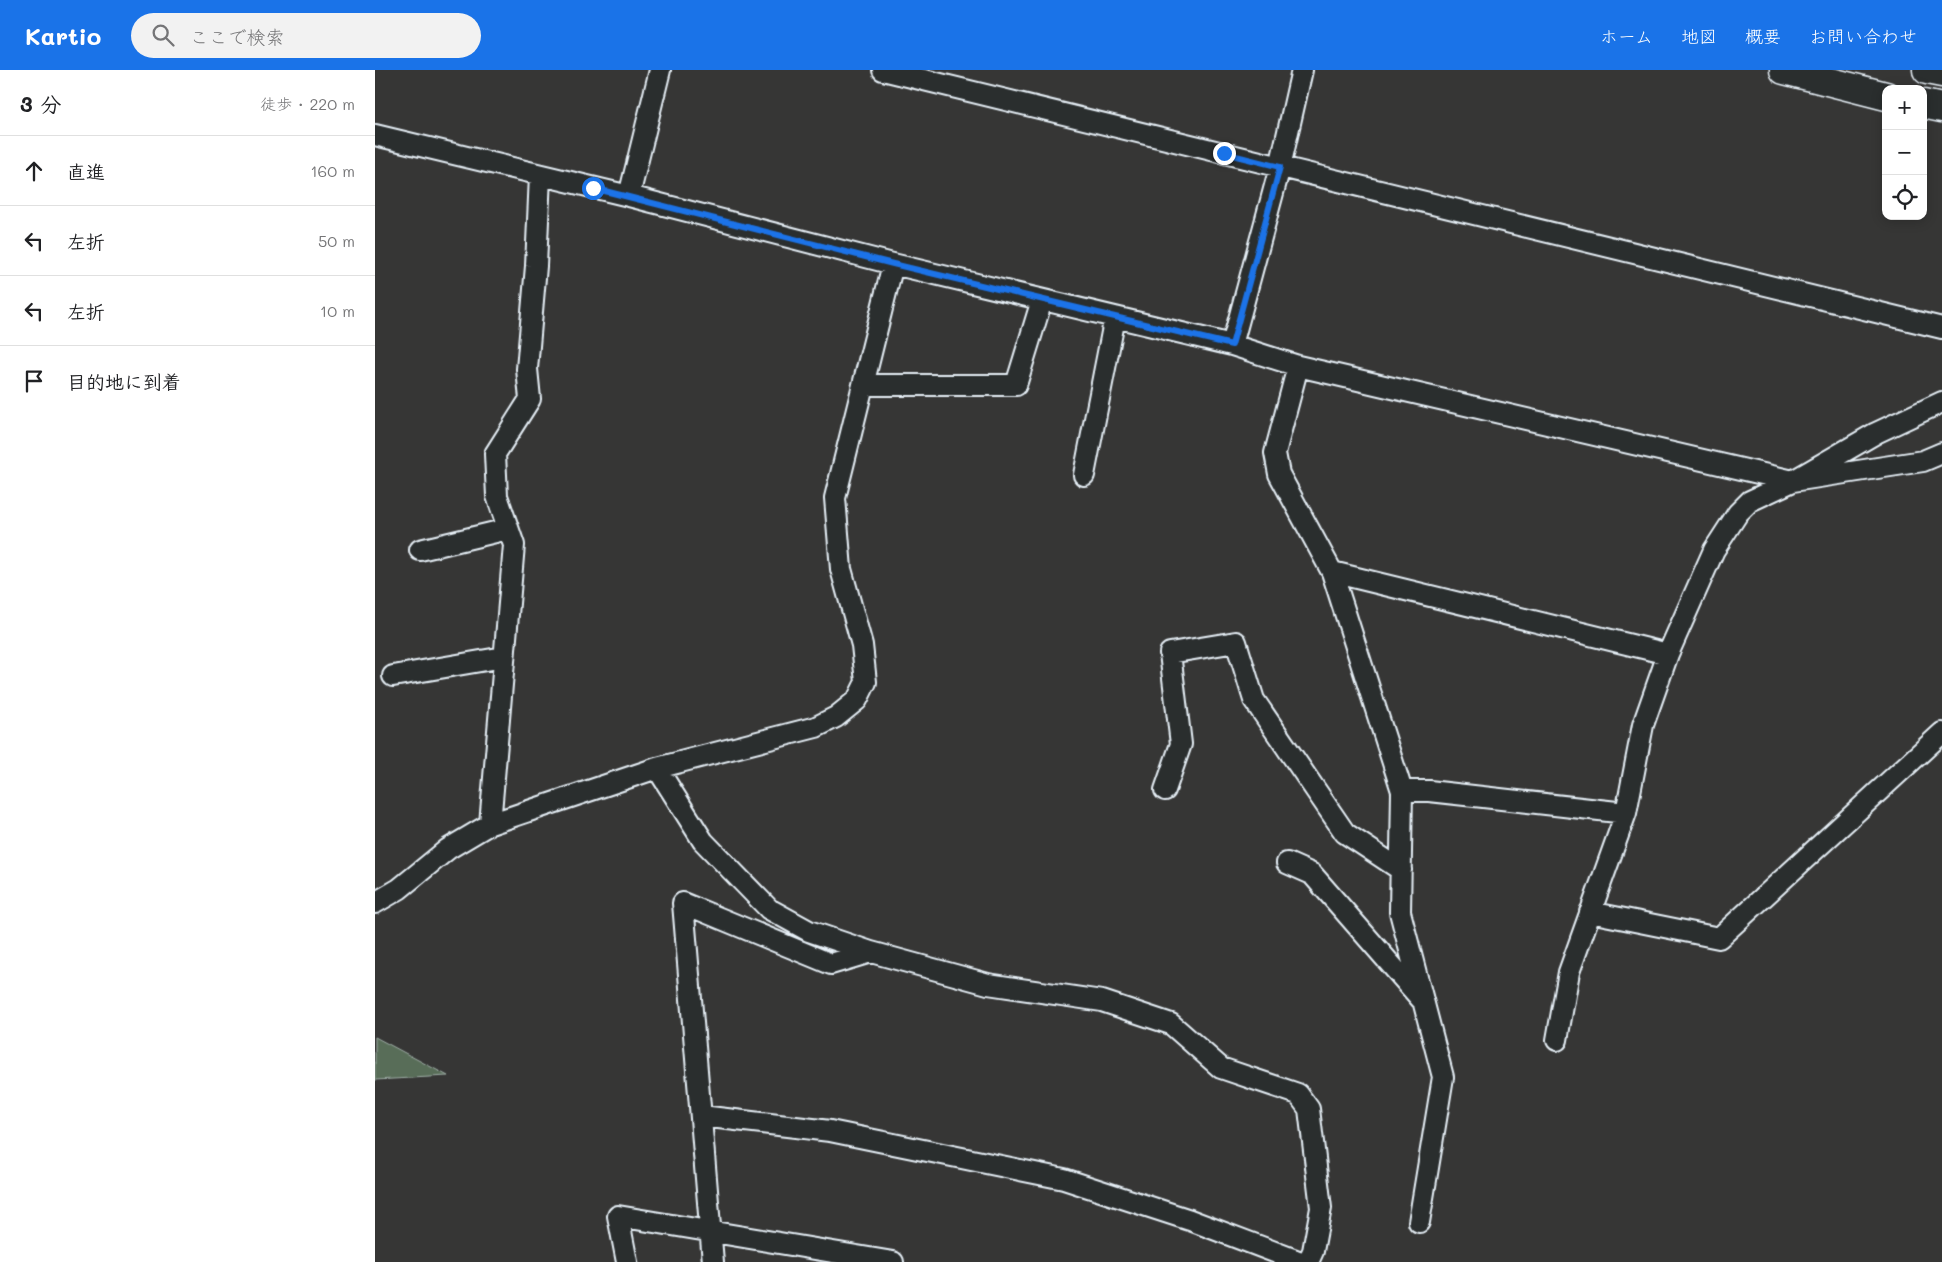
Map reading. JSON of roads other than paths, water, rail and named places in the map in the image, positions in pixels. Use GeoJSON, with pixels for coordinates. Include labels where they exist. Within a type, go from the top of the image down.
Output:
{"type":"FeatureCollection","features":[{"type":"Feature","properties":{"kind":"main road"},"geometry":{"type":"LineString","coordinates":[[1784,70],[1882,95]]}},
{"type":"Feature","properties":{"kind":"main road"},"geometry":{"type":"LineString","coordinates":[[1927,70],[1942,73]]}},
{"type":"Feature","properties":{"kind":"main road"},"geometry":{"type":"LineString","coordinates":[[1927,105],[1942,108]]}},
{"type":"Feature","properties":{"kind":"street"},"geometry":{"type":"LineString","coordinates":[[629,196],[660,70]]}},
{"type":"Feature","properties":{"kind":"street"},"geometry":{"type":"LineString","coordinates":[[883,70],[1942,328]]}},
{"type":"Feature","properties":{"kind":"street"},"geometry":{"type":"LineString","coordinates":[[1232,345],[1280,167],[1302,70]]}},
{"type":"Feature","properties":{"kind":"street"},"geometry":{"type":"LineString","coordinates":[[375,135],[629,196],[893,264],[1232,345],[1299,366],[1793,481],[1923,461],[1942,453]]}},
{"type":"Feature","properties":{"kind":"street"},"geometry":{"type":"LineString","coordinates":[[490,824],[514,545],[497,496],[495,454],[530,398],[527,369],[536,266],[540,175]]}},
{"type":"Feature","properties":{"kind":"street"},"geometry":{"type":"LineString","coordinates":[[375,903],[399,889],[448,849],[490,824],[657,768],[816,727],[836,717],[857,700],[866,682],[865,666],[862,645],[841,569],[835,498],[893,264]]}},
{"type":"Feature","properties":{"kind":"street"},"geometry":{"type":"LineString","coordinates":[[863,385],[1016,385],[1042,300]]}},
{"type":"Feature","properties":{"kind":"street"},"geometry":{"type":"LineString","coordinates":[[1084,475],[1115,317]]}},
{"type":"Feature","properties":{"kind":"street"},"geometry":{"type":"LineString","coordinates":[[1299,366],[1275,453],[1279,474],[1332,572],[1403,791],[1400,912],[1443,1077],[1419,1222]]}},
{"type":"Feature","properties":{"kind":"street"},"geometry":{"type":"LineString","coordinates":[[1557,1040],[1569,972],[1626,813],[1643,726],[1668,654],[1714,550],[1738,513],[1750,501],[1793,481],[1876,434],[1942,402]]}},
{"type":"Feature","properties":{"kind":"street"},"geometry":{"type":"LineString","coordinates":[[420,550],[508,529]]}},
{"type":"Feature","properties":{"kind":"street"},"geometry":{"type":"LineString","coordinates":[[1332,572],[1668,654]]}},
{"type":"Feature","properties":{"kind":"street"},"geometry":{"type":"LineString","coordinates":[[1165,790],[1181,744],[1170,653],[1236,642],[1254,700],[1345,833],[1401,870]]}},
{"type":"Feature","properties":{"kind":"street"},"geometry":{"type":"LineString","coordinates":[[393,676],[504,657]]}},
{"type":"Feature","properties":{"kind":"street"},"geometry":{"type":"LineString","coordinates":[[1590,912],[1719,938],[1942,733]]}},
{"type":"Feature","properties":{"kind":"street"},"geometry":{"type":"LineString","coordinates":[[657,768],[703,841],[769,909],[809,931],[871,952],[988,984],[1103,1001],[1171,1024],[1221,1068],[1298,1094],[1309,1109],[1321,1208],[1313,1252],[1309,1262]]}},
{"type":"Feature","properties":{"kind":"street"},"geometry":{"type":"LineString","coordinates":[[1403,791],[1429,791],[1626,813]]}},
{"type":"Feature","properties":{"kind":"street"},"geometry":{"type":"LineString","coordinates":[[1287,863],[1312,874],[1424,1002]]}},
{"type":"Feature","properties":{"kind":"street"},"geometry":{"type":"LineString","coordinates":[[713,1262],[683,903],[831,964],[871,952]]}},
{"type":"Feature","properties":{"kind":"street"},"geometry":{"type":"LineString","coordinates":[[701,1116],[830,1131],[1064,1179],[1190,1220],[1301,1262]]}},
{"type":"Feature","properties":{"kind":"street"},"geometry":{"type":"LineString","coordinates":[[627,1262],[618,1216],[893,1262]]}}]}
